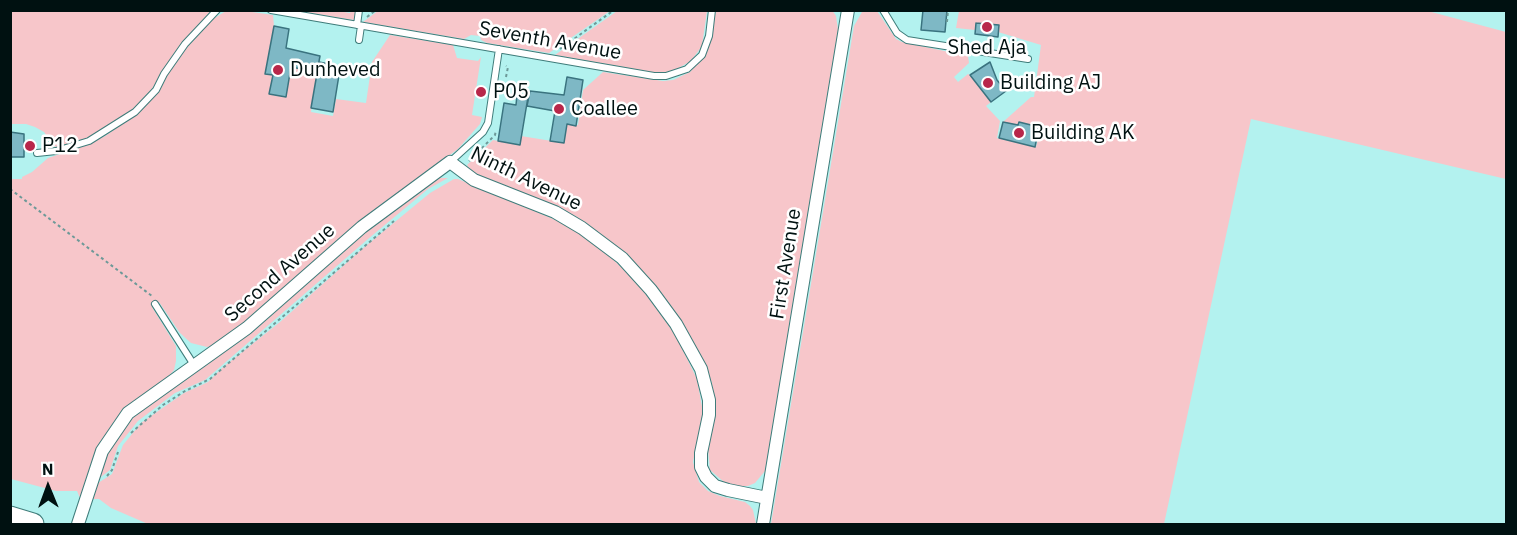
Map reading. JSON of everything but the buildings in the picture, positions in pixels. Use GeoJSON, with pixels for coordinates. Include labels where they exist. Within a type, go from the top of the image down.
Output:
{"type":"FeatureCollection","features":[{"type":"Feature","properties":{"kind":"highway"},"geometry":{"type":"LineString","coordinates":[[10,517],[33,525]]}},
{"type":"Feature","properties":{"kind":"street","name":"First Avenue"},"geometry":{"type":"LineString","coordinates":[[763,525],[848,10]]}},
{"type":"Feature","properties":{"kind":"street","name":"Ninth Avenue"},"geometry":{"type":"LineString","coordinates":[[450,162],[474,180],[555,212],[582,228],[622,258],[651,290],[676,324],[701,369],[709,400],[709,415],[701,453],[701,467],[706,477],[715,486],[767,498]]}},
{"type":"Feature","properties":{"kind":"street","name":"Second Avenue"},"geometry":{"type":"LineString","coordinates":[[78,525],[102,451],[119,423],[141,402],[260,317],[362,227],[450,162]]}},
{"type":"Feature","properties":{"kind":"lane"},"geometry":{"type":"LineString","coordinates":[[37,153],[56,151],[89,141],[135,112],[156,90],[185,44],[217,10]]}},
{"type":"Feature","properties":{"kind":"lane","name":"Seventh Avenue"},"geometry":{"type":"LineString","coordinates":[[271,10],[654,76],[678,74],[695,63],[702,55],[709,36],[712,10]]}},
{"type":"Feature","properties":{"kind":"lane"},"geometry":{"type":"LineString","coordinates":[[359,10],[359,40]]}},
{"type":"Feature","properties":{"kind":"lane"},"geometry":{"type":"LineString","coordinates":[[883,10],[897,33],[907,40],[1028,59]]}},
{"type":"Feature","properties":{"kind":"lane","name":"Second Avenue"},"geometry":{"type":"LineString","coordinates":[[450,162],[483,132],[488,123],[500,49]]}},
{"type":"Feature","properties":{"kind":"lane"},"geometry":{"type":"LineString","coordinates":[[155,304],[195,365]]}},
{"type":"Feature","properties":{"kind":"path"},"geometry":{"type":"LineString","coordinates":[[547,58],[614,10]]}},
{"type":"Feature","properties":{"kind":"path"},"geometry":{"type":"LineString","coordinates":[[947,22],[948,10]]}},
{"type":"Feature","properties":{"kind":"path"},"geometry":{"type":"LineString","coordinates":[[10,189],[153,297],[155,304]]}},
{"type":"Feature","properties":{"kind":"shaded area"},"geometry":{"type":"Polygon","coordinates":[[[332,10],[350,13],[356,11],[354,20],[303,12],[332,10]]]}},
{"type":"Feature","properties":{"kind":"shaded area"},"geometry":{"type":"Polygon","coordinates":[[[379,10],[610,11],[549,53],[487,43],[481,40],[480,36],[471,35],[464,39],[363,22],[379,10]]]}},
{"type":"Feature","properties":{"kind":"shaded area"},"geometry":{"type":"Polygon","coordinates":[[[832,10],[836,16],[838,30],[765,471],[755,483],[738,486],[724,482],[710,470],[708,449],[714,421],[712,383],[682,323],[655,286],[611,242],[577,217],[556,206],[484,178],[470,170],[467,165],[493,140],[519,145],[521,136],[564,143],[567,124],[578,125],[583,90],[603,72],[663,81],[673,80],[690,72],[707,52],[716,11],[832,10]]]}},
{"type":"Feature","properties":{"kind":"shaded area"},"geometry":{"type":"Polygon","coordinates":[[[1424,10],[1506,32],[1506,179],[1251,119],[1164,524],[771,524],[854,26],[862,12],[877,11],[896,39],[902,42],[968,56],[969,63],[954,77],[958,82],[968,74],[970,75],[991,102],[986,106],[1000,121],[997,138],[1036,147],[1041,127],[1019,122],[1018,125],[1003,122],[1031,97],[1034,97],[1041,45],[998,32],[999,25],[976,23],[975,30],[956,28],[959,11],[1424,10]]]}},
{"type":"Feature","properties":{"kind":"shaded area"},"geometry":{"type":"Polygon","coordinates":[[[10,11],[213,11],[180,46],[146,98],[136,108],[85,140],[55,147],[44,132],[35,127],[26,124],[11,124],[10,11]]]}},
{"type":"Feature","properties":{"kind":"shaded area"},"geometry":{"type":"Polygon","coordinates":[[[226,11],[273,15],[274,26],[266,74],[273,75],[269,94],[286,97],[291,67],[317,72],[311,112],[333,116],[336,99],[366,103],[372,62],[390,35],[453,45],[457,58],[478,61],[481,57],[472,115],[482,117],[480,124],[458,149],[360,221],[258,313],[217,345],[207,347],[191,343],[180,333],[159,302],[152,307],[176,346],[174,370],[168,377],[123,410],[113,423],[97,451],[80,498],[77,491],[56,491],[11,479],[10,179],[22,179],[48,158],[87,145],[105,136],[137,114],[154,97],[170,69],[189,45],[213,19],[226,11]]]}},
{"type":"Feature","properties":{"kind":"shaded area"},"geometry":{"type":"Polygon","coordinates":[[[617,11],[707,11],[702,46],[691,61],[675,70],[657,73],[555,55],[617,11]]]}},
{"type":"Feature","properties":{"kind":"shaded area"},"geometry":{"type":"Polygon","coordinates":[[[438,178],[448,178],[428,189],[205,380],[175,393],[138,421],[118,446],[110,470],[97,480],[105,457],[134,416],[255,330],[361,235],[438,178]]]}},
{"type":"Feature","properties":{"kind":"shaded area"},"geometry":{"type":"Polygon","coordinates":[[[454,179],[563,223],[606,252],[639,285],[675,334],[697,379],[703,412],[693,462],[699,482],[708,491],[745,502],[753,510],[756,524],[148,524],[111,508],[99,499],[93,499],[95,485],[112,474],[123,445],[141,423],[184,393],[208,382],[362,249],[430,193],[454,179]]]}},
{"type":"Feature","properties":{"kind":"place","name":"Shed Aja"},"geometry":{"type":"Point","coordinates":[987,27]}},
{"type":"Feature","properties":{"kind":"place","name":"Dunheved"},"geometry":{"type":"Point","coordinates":[278,70]}},
{"type":"Feature","properties":{"kind":"place","name":"Building AJ"},"geometry":{"type":"Point","coordinates":[988,83]}},
{"type":"Feature","properties":{"kind":"place","name":"P05"},"geometry":{"type":"Point","coordinates":[481,92]}},
{"type":"Feature","properties":{"kind":"place","name":"Coallee"},"geometry":{"type":"Point","coordinates":[559,109]}},
{"type":"Feature","properties":{"kind":"place","name":"Building AK"},"geometry":{"type":"Point","coordinates":[1019,133]}},
{"type":"Feature","properties":{"kind":"place","name":"P12"},"geometry":{"type":"Point","coordinates":[30,146]}}]}
